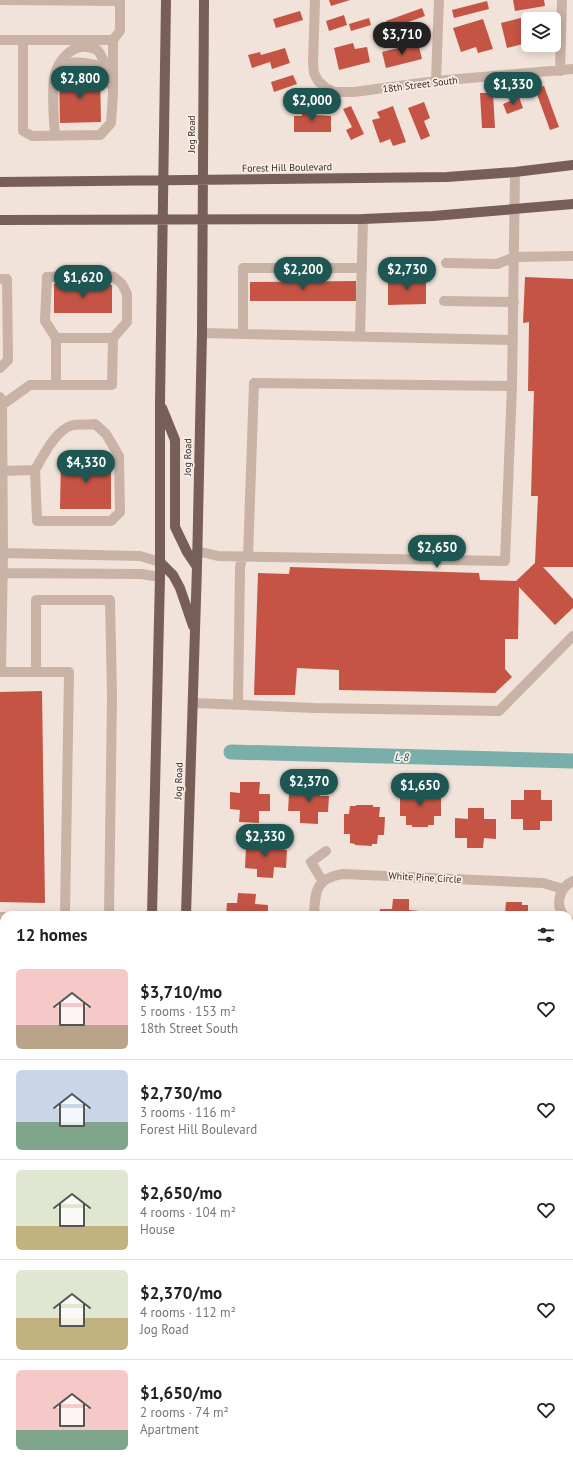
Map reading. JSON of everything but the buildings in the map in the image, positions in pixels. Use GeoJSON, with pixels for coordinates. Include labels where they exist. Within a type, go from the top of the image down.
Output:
{"type":"FeatureCollection","features":[{"type":"Feature","properties":{"kind":"main road"},"geometry":{"type":"LineString","coordinates":[[152,911],[160,577],[160,402],[166,0]]}},
{"type":"Feature","properties":{"kind":"main road","name":"Jog Road"},"geometry":{"type":"LineString","coordinates":[[186,911],[197,567],[202,333],[204,0]]}},
{"type":"Feature","properties":{"kind":"main road","name":"Forest Hill Boulevard"},"geometry":{"type":"LineString","coordinates":[[0,182],[447,177],[515,172],[573,165]]}},
{"type":"Feature","properties":{"kind":"main road"},"geometry":{"type":"LineString","coordinates":[[0,220],[363,219],[433,216],[573,204]]}},
{"type":"Feature","properties":{"kind":"main road"},"geometry":{"type":"LineString","coordinates":[[160,402],[175,440],[175,527],[187,552],[197,567]]}},
{"type":"Feature","properties":{"kind":"main road"},"geometry":{"type":"LineString","coordinates":[[160,562],[172,575],[180,588],[195,631]]}},
{"type":"Feature","properties":{"kind":"street"},"geometry":{"type":"LineString","coordinates":[[0,0],[120,0],[120,31],[113,40],[113,94],[111,123],[100,135],[32,136],[23,131],[23,40]]}},
{"type":"Feature","properties":{"kind":"street","name":"18th Street South"},"geometry":{"type":"LineString","coordinates":[[316,0],[313,63],[314,73],[318,81],[326,88],[334,92],[354,92],[436,81],[573,69]]}},
{"type":"Feature","properties":{"kind":"street"},"geometry":{"type":"LineString","coordinates":[[436,81],[439,0]]}},
{"type":"Feature","properties":{"kind":"street"},"geometry":{"type":"LineString","coordinates":[[560,71],[562,0]]}},
{"type":"Feature","properties":{"kind":"street"},"geometry":{"type":"LineString","coordinates":[[0,40],[113,40]]}},
{"type":"Feature","properties":{"kind":"street"},"geometry":{"type":"LineString","coordinates":[[55,136],[54,81],[57,69],[66,55],[73,49],[85,46],[98,50],[101,55],[113,94]]}},
{"type":"Feature","properties":{"kind":"street"},"geometry":{"type":"LineString","coordinates":[[60,64],[83,62],[91,63],[104,68]]}},
{"type":"Feature","properties":{"kind":"street"},"geometry":{"type":"LineString","coordinates":[[197,551],[218,556],[245,557],[505,561],[512,386],[515,172]]}},
{"type":"Feature","properties":{"kind":"street"},"geometry":{"type":"LineString","coordinates":[[360,336],[363,219]]}},
{"type":"Feature","properties":{"kind":"street"},"geometry":{"type":"LineString","coordinates":[[446,263],[497,264],[515,256],[573,256]]}},
{"type":"Feature","properties":{"kind":"street"},"geometry":{"type":"LineString","coordinates":[[243,334],[243,268],[362,268]]}},
{"type":"Feature","properties":{"kind":"street"},"geometry":{"type":"LineString","coordinates":[[56,384],[56,338],[45,321],[47,276],[103,275],[114,278],[122,284],[127,294],[127,322],[113,338],[112,385],[30,384],[1,401],[3,554],[1,672],[69,672],[65,911]]}},
{"type":"Feature","properties":{"kind":"street"},"geometry":{"type":"LineString","coordinates":[[0,279],[7,279],[8,352],[8,360],[0,368]]}},
{"type":"Feature","properties":{"kind":"street"},"geometry":{"type":"LineString","coordinates":[[444,301],[514,302]]}},
{"type":"Feature","properties":{"kind":"street"},"geometry":{"type":"LineString","coordinates":[[202,333],[513,340]]}},
{"type":"Feature","properties":{"kind":"street"},"geometry":{"type":"LineString","coordinates":[[56,338],[113,338]]}},
{"type":"Feature","properties":{"kind":"street"},"geometry":{"type":"LineString","coordinates":[[238,704],[240,568],[245,557],[254,383],[512,386]]}},
{"type":"Feature","properties":{"kind":"street"},"geometry":{"type":"LineString","coordinates":[[95,424],[106,434],[119,456],[120,512],[111,521],[37,521],[35,470],[48,447],[62,432],[72,426],[95,424]]}},
{"type":"Feature","properties":{"kind":"street"},"geometry":{"type":"LineString","coordinates":[[2,471],[35,470]]}},
{"type":"Feature","properties":{"kind":"street"},"geometry":{"type":"LineString","coordinates":[[3,554],[140,556],[160,562]]}},
{"type":"Feature","properties":{"kind":"street"},"geometry":{"type":"LineString","coordinates":[[2,574],[141,574],[160,577]]}},
{"type":"Feature","properties":{"kind":"street"},"geometry":{"type":"LineString","coordinates":[[36,672],[36,600],[110,600],[112,696],[109,911]]}},
{"type":"Feature","properties":{"kind":"street"},"geometry":{"type":"LineString","coordinates":[[193,703],[314,708],[499,711],[573,636]]}},
{"type":"Feature","properties":{"kind":"street"},"geometry":{"type":"LineString","coordinates":[[314,911],[315,896],[319,886],[323,882],[310,862],[326,851]]}},
{"type":"Feature","properties":{"kind":"street","name":"White Pine Circle"},"geometry":{"type":"LineString","coordinates":[[323,882],[334,875],[343,874],[543,883],[563,889]]}},
{"type":"Feature","properties":{"kind":"street"},"geometry":{"type":"LineString","coordinates":[[561,911],[559,903],[560,896],[563,889],[573,881]]}},
{"type":"Feature","properties":{"kind":"waterway","name":"L-8"},"geometry":{"type":"LineString","coordinates":[[231,752],[573,761]]}}]}
